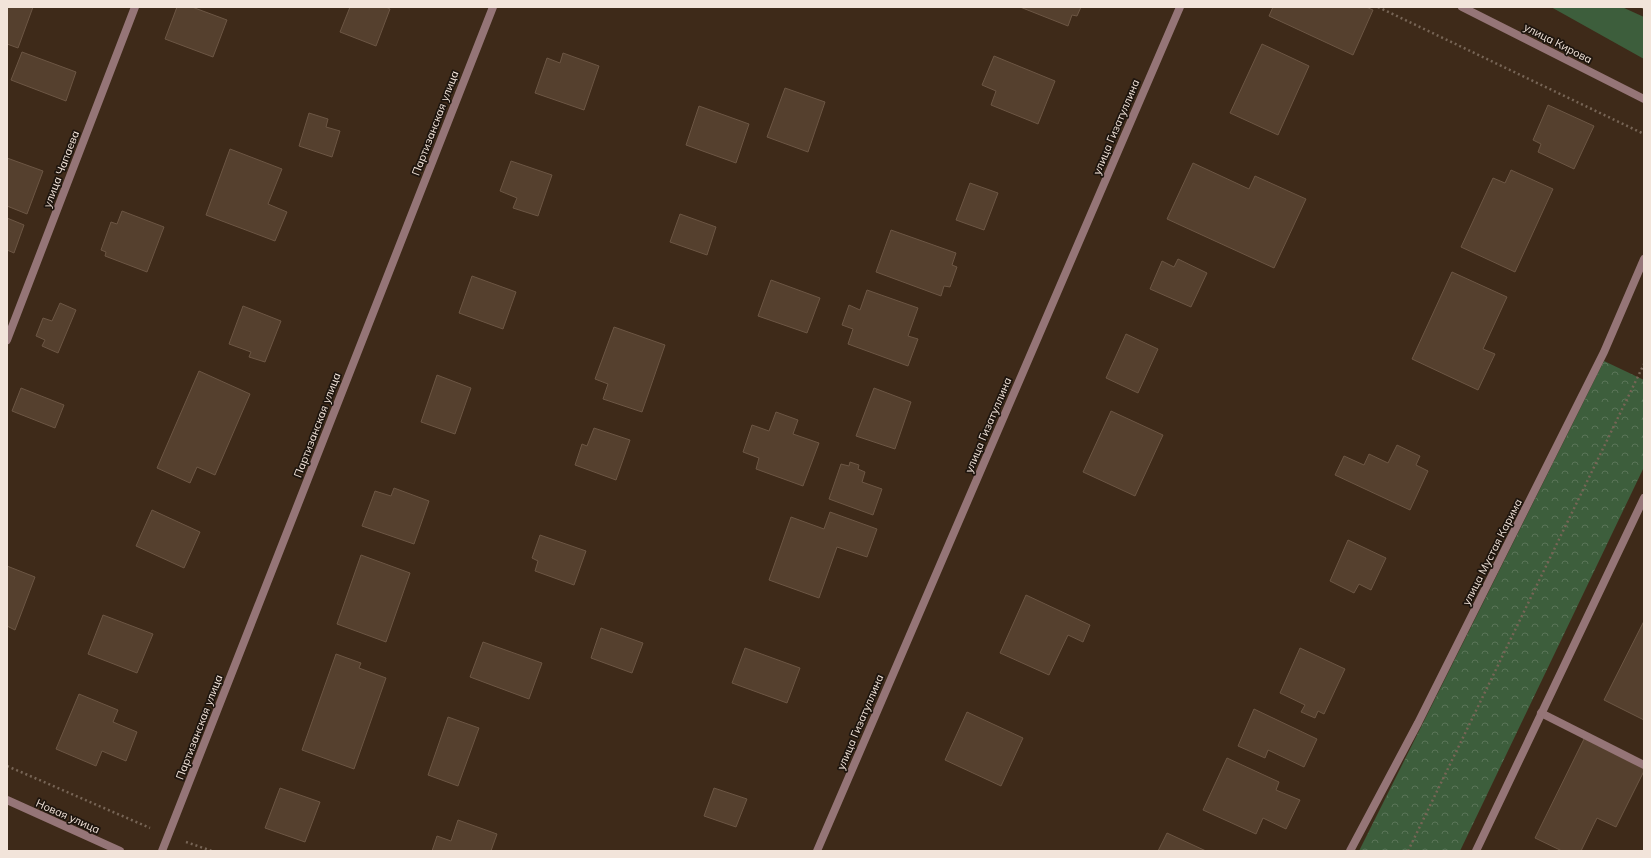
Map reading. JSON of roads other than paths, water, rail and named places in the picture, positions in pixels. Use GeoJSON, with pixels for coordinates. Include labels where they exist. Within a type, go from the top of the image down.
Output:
{"type":"FeatureCollection","features":[{"type":"Feature","properties":{"kind":"street","name":"улица Чапаева"},"geometry":{"type":"LineString","coordinates":[[7,340],[135,7]]}},
{"type":"Feature","properties":{"kind":"street","name":"Партизанская улица"},"geometry":{"type":"LineString","coordinates":[[162,851],[493,7]]}},
{"type":"Feature","properties":{"kind":"street","name":"улица Гизатуллина"},"geometry":{"type":"LineString","coordinates":[[817,851],[1180,7]]}},
{"type":"Feature","properties":{"kind":"street","name":"улица Кирова"},"geometry":{"type":"LineString","coordinates":[[1462,7],[1644,98]]}},
{"type":"Feature","properties":{"kind":"street","name":"улица Мустая Карима"},"geometry":{"type":"LineString","coordinates":[[1350,851],[1418,723],[1604,352],[1644,259]]}},
{"type":"Feature","properties":{"kind":"street"},"geometry":{"type":"LineString","coordinates":[[1476,851],[1644,498]]}},
{"type":"Feature","properties":{"kind":"street"},"geometry":{"type":"LineString","coordinates":[[1541,713],[1644,765]]}},
{"type":"Feature","properties":{"kind":"street","name":"Новая улица"},"geometry":{"type":"LineString","coordinates":[[7,800],[120,851]]}}]}
